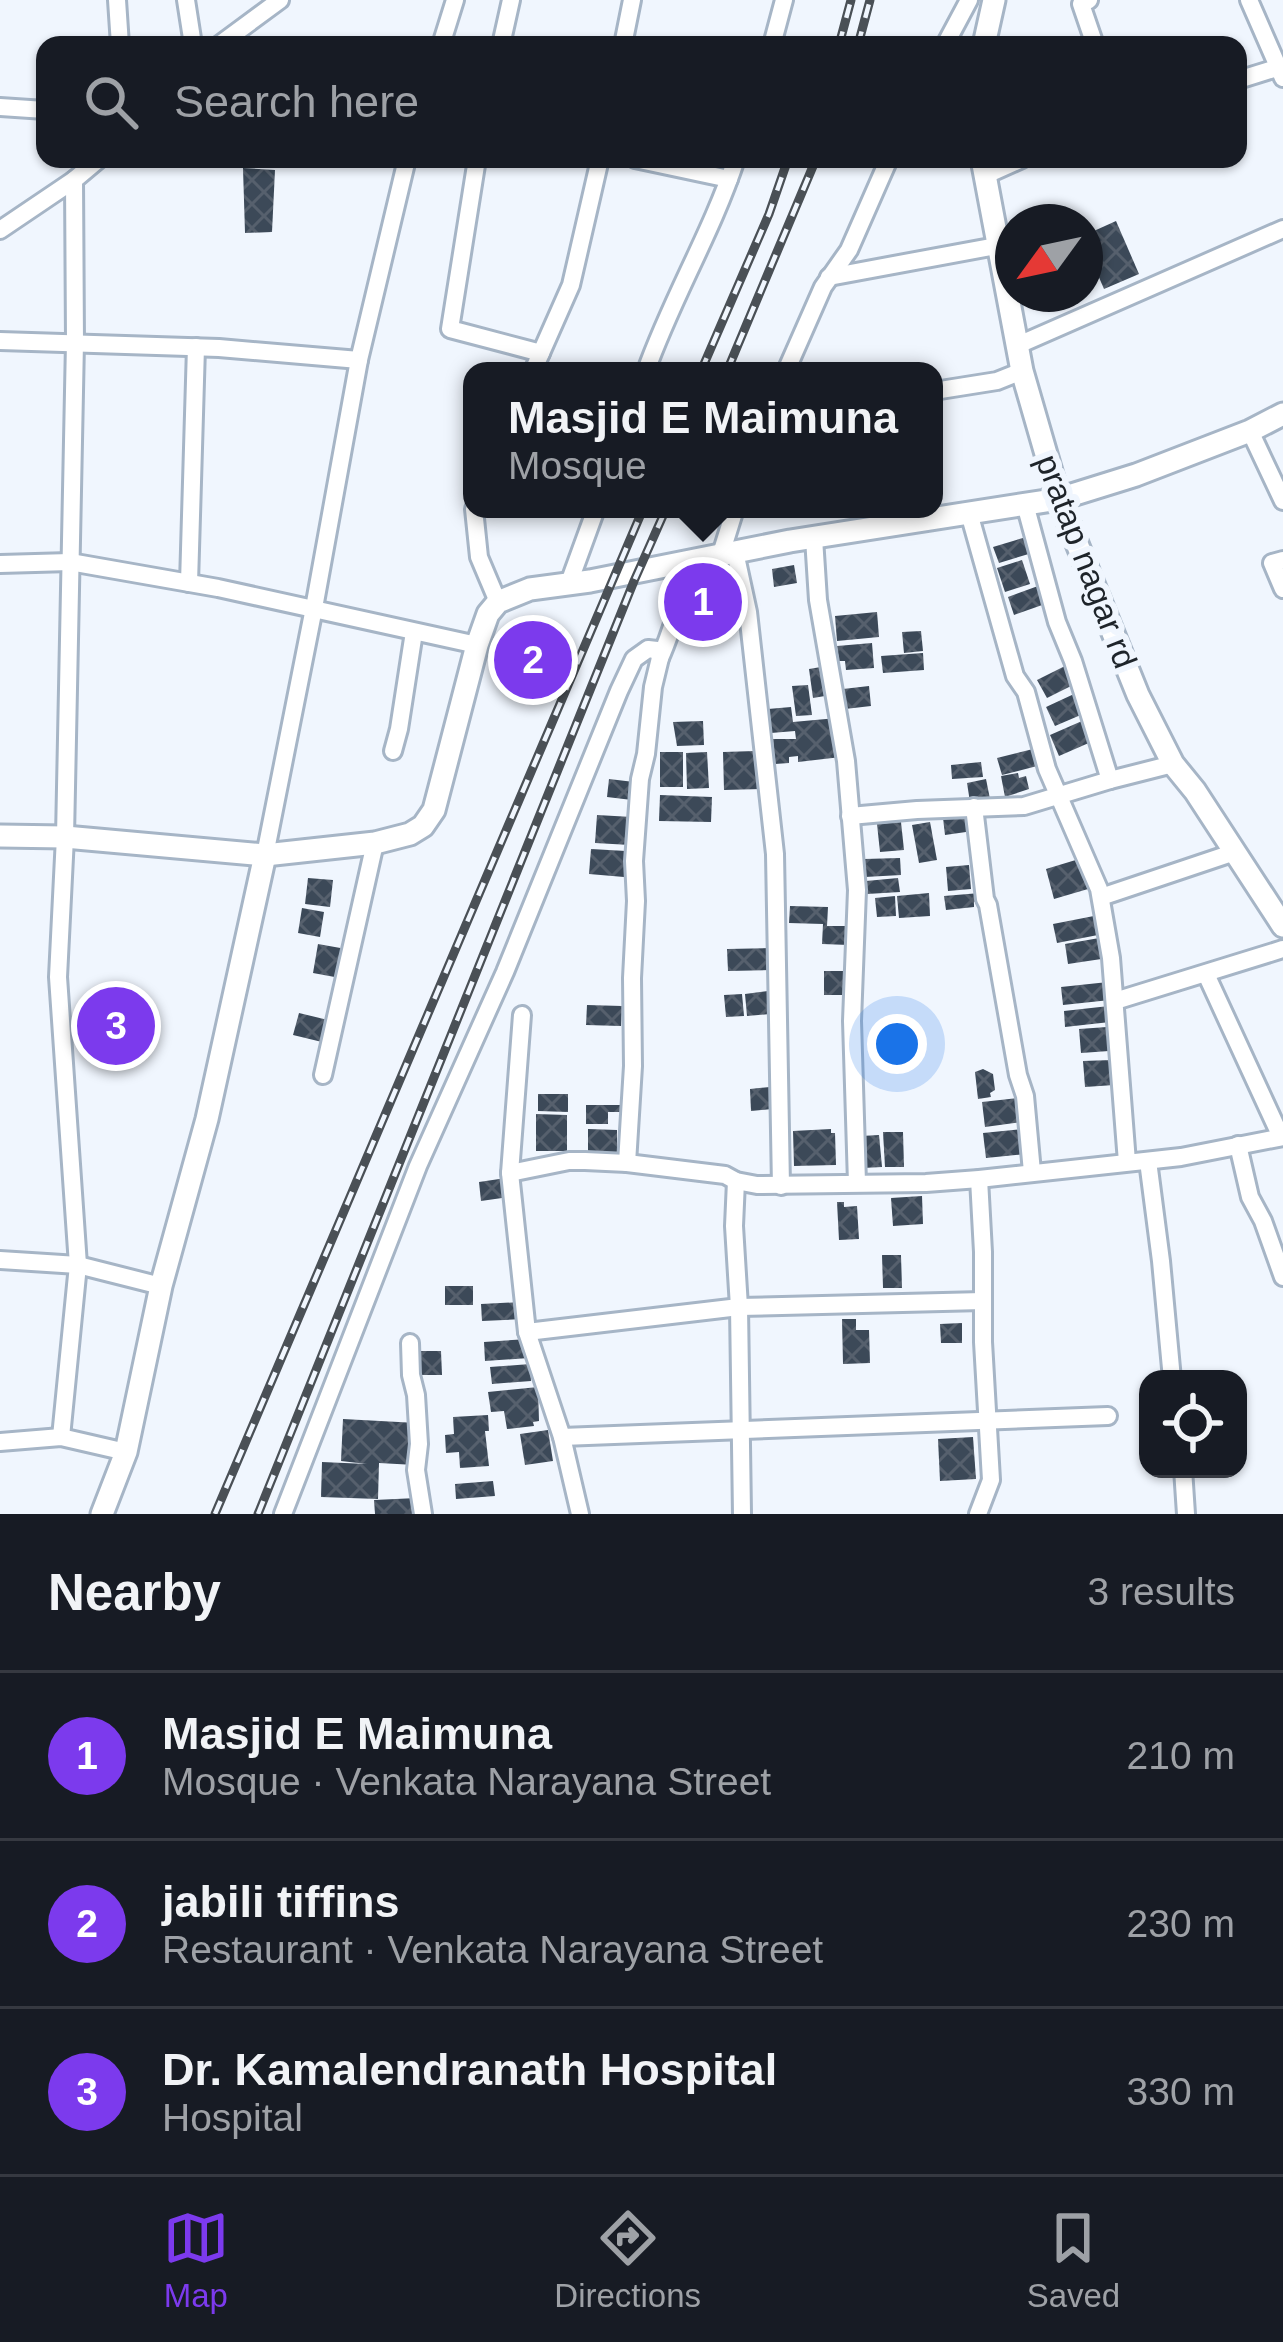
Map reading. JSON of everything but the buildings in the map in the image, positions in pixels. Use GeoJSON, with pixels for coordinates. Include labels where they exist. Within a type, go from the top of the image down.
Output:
{"type":"FeatureCollection","features":[{"type":"Feature","properties":{"kind":"street"},"geometry":{"type":"LineString","coordinates":[[116,0],[119,36]]}},
{"type":"Feature","properties":{"kind":"street"},"geometry":{"type":"LineString","coordinates":[[186,0],[192,36]]}},
{"type":"Feature","properties":{"kind":"street"},"geometry":{"type":"LineString","coordinates":[[444,36],[455,0]]}},
{"type":"Feature","properties":{"kind":"street"},"geometry":{"type":"LineString","coordinates":[[503,36],[511,0]]}},
{"type":"Feature","properties":{"kind":"street"},"geometry":{"type":"LineString","coordinates":[[625,36],[632,0]]}},
{"type":"Feature","properties":{"kind":"street"},"geometry":{"type":"LineString","coordinates":[[774,36],[784,0]]}},
{"type":"Feature","properties":{"kind":"street"},"geometry":{"type":"LineString","coordinates":[[950,36],[969,0]]}},
{"type":"Feature","properties":{"kind":"street"},"geometry":{"type":"LineString","coordinates":[[986,36],[994,0]]}},
{"type":"Feature","properties":{"kind":"street"},"geometry":{"type":"LineString","coordinates":[[1089,0],[1081,4],[1092,36]]}},
{"type":"Feature","properties":{"kind":"street"},"geometry":{"type":"LineString","coordinates":[[1247,78],[1282,71],[1249,0]]}},
{"type":"Feature","properties":{"kind":"street"},"geometry":{"type":"LineString","coordinates":[[231,36],[274,2]]}},
{"type":"Feature","properties":{"kind":"street"},"geometry":{"type":"LineString","coordinates":[[0,107],[36,109]]}},
{"type":"Feature","properties":{"kind":"street"},"geometry":{"type":"LineString","coordinates":[[0,230],[88,168]]}},
{"type":"Feature","properties":{"kind":"street"},"geometry":{"type":"LineString","coordinates":[[102,1514],[126,1451],[160,1286],[207,1119],[265,855],[359,360],[405,168]]}},
{"type":"Feature","properties":{"kind":"street"},"geometry":{"type":"LineString","coordinates":[[476,168],[450,329],[542,352]]}},
{"type":"Feature","properties":{"kind":"street"},"geometry":{"type":"LineString","coordinates":[[537,362],[571,285],[598,168]]}},
{"type":"Feature","properties":{"kind":"street"},"geometry":{"type":"LineString","coordinates":[[678,168],[730,179]]}},
{"type":"Feature","properties":{"kind":"street"},"geometry":{"type":"LineString","coordinates":[[649,362],[733,168]]}},
{"type":"Feature","properties":{"kind":"street"},"geometry":{"type":"LineString","coordinates":[[790,362],[829,277],[849,250],[885,168]]}},
{"type":"Feature","properties":{"kind":"street","name":"pratap nagar rd"},"geometry":{"type":"LineString","coordinates":[[983,168],[995,240]]}},
{"type":"Feature","properties":{"kind":"street"},"geometry":{"type":"LineString","coordinates":[[61,1437],[78,1265],[58,977],[75,342],[74,180]]}},
{"type":"Feature","properties":{"kind":"street"},"geometry":{"type":"LineString","coordinates":[[1016,346],[1283,229]]}},
{"type":"Feature","properties":{"kind":"street"},"geometry":{"type":"LineString","coordinates":[[829,277],[995,246]]}},
{"type":"Feature","properties":{"kind":"street","name":"pratap nagar rd"},"geometry":{"type":"LineString","coordinates":[[1009,312],[1060,500],[1138,694],[1173,764],[1283,926]]}},
{"type":"Feature","properties":{"kind":"street"},"geometry":{"type":"LineString","coordinates":[[0,341],[196,347],[359,360]]}},
{"type":"Feature","properties":{"kind":"street"},"geometry":{"type":"LineString","coordinates":[[189,583],[196,347]]}},
{"type":"Feature","properties":{"kind":"street"},"geometry":{"type":"LineString","coordinates":[[943,390],[997,381],[1022,371]]}},
{"type":"Feature","properties":{"kind":"street"},"geometry":{"type":"LineString","coordinates":[[943,517],[1060,500],[1136,475],[1283,415]]}},
{"type":"Feature","properties":{"kind":"street"},"geometry":{"type":"LineString","coordinates":[[1250,431],[1283,502]]}},
{"type":"Feature","properties":{"kind":"street"},"geometry":{"type":"LineString","coordinates":[[1025,504],[1057,622],[1110,780]]}},
{"type":"Feature","properties":{"kind":"street"},"geometry":{"type":"LineString","coordinates":[[969,513],[1015,676],[1026,692],[1058,795],[1098,882],[1108,930],[1127,1162]]}},
{"type":"Feature","properties":{"kind":"street"},"geometry":{"type":"LineString","coordinates":[[475,518],[479,557],[498,602]]}},
{"type":"Feature","properties":{"kind":"street"},"geometry":{"type":"LineString","coordinates":[[569,583],[593,518]]}},
{"type":"Feature","properties":{"kind":"street"},"geometry":{"type":"LineString","coordinates":[[627,1163],[634,861],[653,687],[683,596],[721,554],[732,518]]}},
{"type":"Feature","properties":{"kind":"street"},"geometry":{"type":"LineString","coordinates":[[0,836],[65,837],[265,855],[375,843],[410,834],[434,810],[477,645],[488,614],[498,602],[530,589],[938,518]]}},
{"type":"Feature","properties":{"kind":"street"},"geometry":{"type":"LineString","coordinates":[[814,538],[818,600],[839,708],[857,908],[852,1021],[857,1183]]}},
{"type":"Feature","properties":{"kind":"street"},"geometry":{"type":"LineString","coordinates":[[721,554],[748,613],[775,854],[781,1186]]}},
{"type":"Feature","properties":{"kind":"street"},"geometry":{"type":"LineString","coordinates":[[1283,560],[1272,563],[1283,589]]}},
{"type":"Feature","properties":{"kind":"street"},"geometry":{"type":"LineString","coordinates":[[0,564],[70,562],[314,608],[477,645]]}},
{"type":"Feature","properties":{"kind":"street"},"geometry":{"type":"LineString","coordinates":[[393,751],[414,632]]}},
{"type":"Feature","properties":{"kind":"street"},"geometry":{"type":"LineString","coordinates":[[283,1514],[418,1166],[506,972],[619,691],[640,653],[657,650],[660,658]]}},
{"type":"Feature","properties":{"kind":"street"},"geometry":{"type":"LineString","coordinates":[[850,816],[1024,806],[1173,764]]}},
{"type":"Feature","properties":{"kind":"street"},"geometry":{"type":"LineString","coordinates":[[974,807],[985,899],[1024,1096],[1032,1172]]}},
{"type":"Feature","properties":{"kind":"street"},"geometry":{"type":"LineString","coordinates":[[323,1076],[375,843]]}},
{"type":"Feature","properties":{"kind":"street"},"geometry":{"type":"LineString","coordinates":[[1101,897],[1235,852]]}},
{"type":"Feature","properties":{"kind":"street"},"geometry":{"type":"LineString","coordinates":[[1115,1001],[1283,949]]}},
{"type":"Feature","properties":{"kind":"street"},"geometry":{"type":"LineString","coordinates":[[510,1173],[568,1161],[627,1163],[781,1186],[979,1179],[1181,1157],[1282,1137],[1206,974]]}},
{"type":"Feature","properties":{"kind":"street"},"geometry":{"type":"LineString","coordinates":[[522,1015],[510,1173],[527,1332],[562,1437],[580,1514]]}},
{"type":"Feature","properties":{"kind":"street"},"geometry":{"type":"LineString","coordinates":[[1238,1145],[1250,1197],[1264,1221],[1283,1277]]}},
{"type":"Feature","properties":{"kind":"street"},"geometry":{"type":"LineString","coordinates":[[1148,1161],[1171,1370]]}},
{"type":"Feature","properties":{"kind":"street"},"geometry":{"type":"LineString","coordinates":[[978,1514],[991,1480],[979,1179]]}},
{"type":"Feature","properties":{"kind":"street"},"geometry":{"type":"LineString","coordinates":[[736,1181],[742,1514]]}},
{"type":"Feature","properties":{"kind":"street"},"geometry":{"type":"LineString","coordinates":[[0,1260],[78,1265],[160,1286]]}},
{"type":"Feature","properties":{"kind":"street"},"geometry":{"type":"LineString","coordinates":[[527,1332],[740,1307],[983,1300]]}},
{"type":"Feature","properties":{"kind":"street"},"geometry":{"type":"LineString","coordinates":[[410,1343],[419,1444],[416,1470],[423,1514]]}},
{"type":"Feature","properties":{"kind":"street"},"geometry":{"type":"LineString","coordinates":[[562,1437],[1108,1417]]}},
{"type":"Feature","properties":{"kind":"street"},"geometry":{"type":"LineString","coordinates":[[0,1442],[61,1437],[126,1451]]}},
{"type":"Feature","properties":{"kind":"street"},"geometry":{"type":"LineString","coordinates":[[1184,1478],[1186,1514]]}},
{"type":"Feature","properties":{"kind":"railway"},"geometry":{"type":"LineString","coordinates":[[841,36],[851,0]]}},
{"type":"Feature","properties":{"kind":"railway"},"geometry":{"type":"LineString","coordinates":[[860,36],[870,0]]}},
{"type":"Feature","properties":{"kind":"railway"},"geometry":{"type":"LineString","coordinates":[[705,362],[785,168]]}},
{"type":"Feature","properties":{"kind":"railway"},"geometry":{"type":"LineString","coordinates":[[731,362],[812,168]]}},
{"type":"Feature","properties":{"kind":"railway"},"geometry":{"type":"LineString","coordinates":[[215,1514],[639,518]]}},
{"type":"Feature","properties":{"kind":"railway"},"geometry":{"type":"LineString","coordinates":[[258,1514],[662,518]]}},
{"type":"Feature","properties":{"kind":"place","name":"Masjid E Maimuna"},"geometry":{"type":"Point","coordinates":[703,602]}},
{"type":"Feature","properties":{"kind":"place","name":"jabili tiffins"},"geometry":{"type":"Point","coordinates":[533,660]}},
{"type":"Feature","properties":{"kind":"place","name":"Dr. Kamalendranath Hospital"},"geometry":{"type":"Point","coordinates":[116,1026]}}]}
